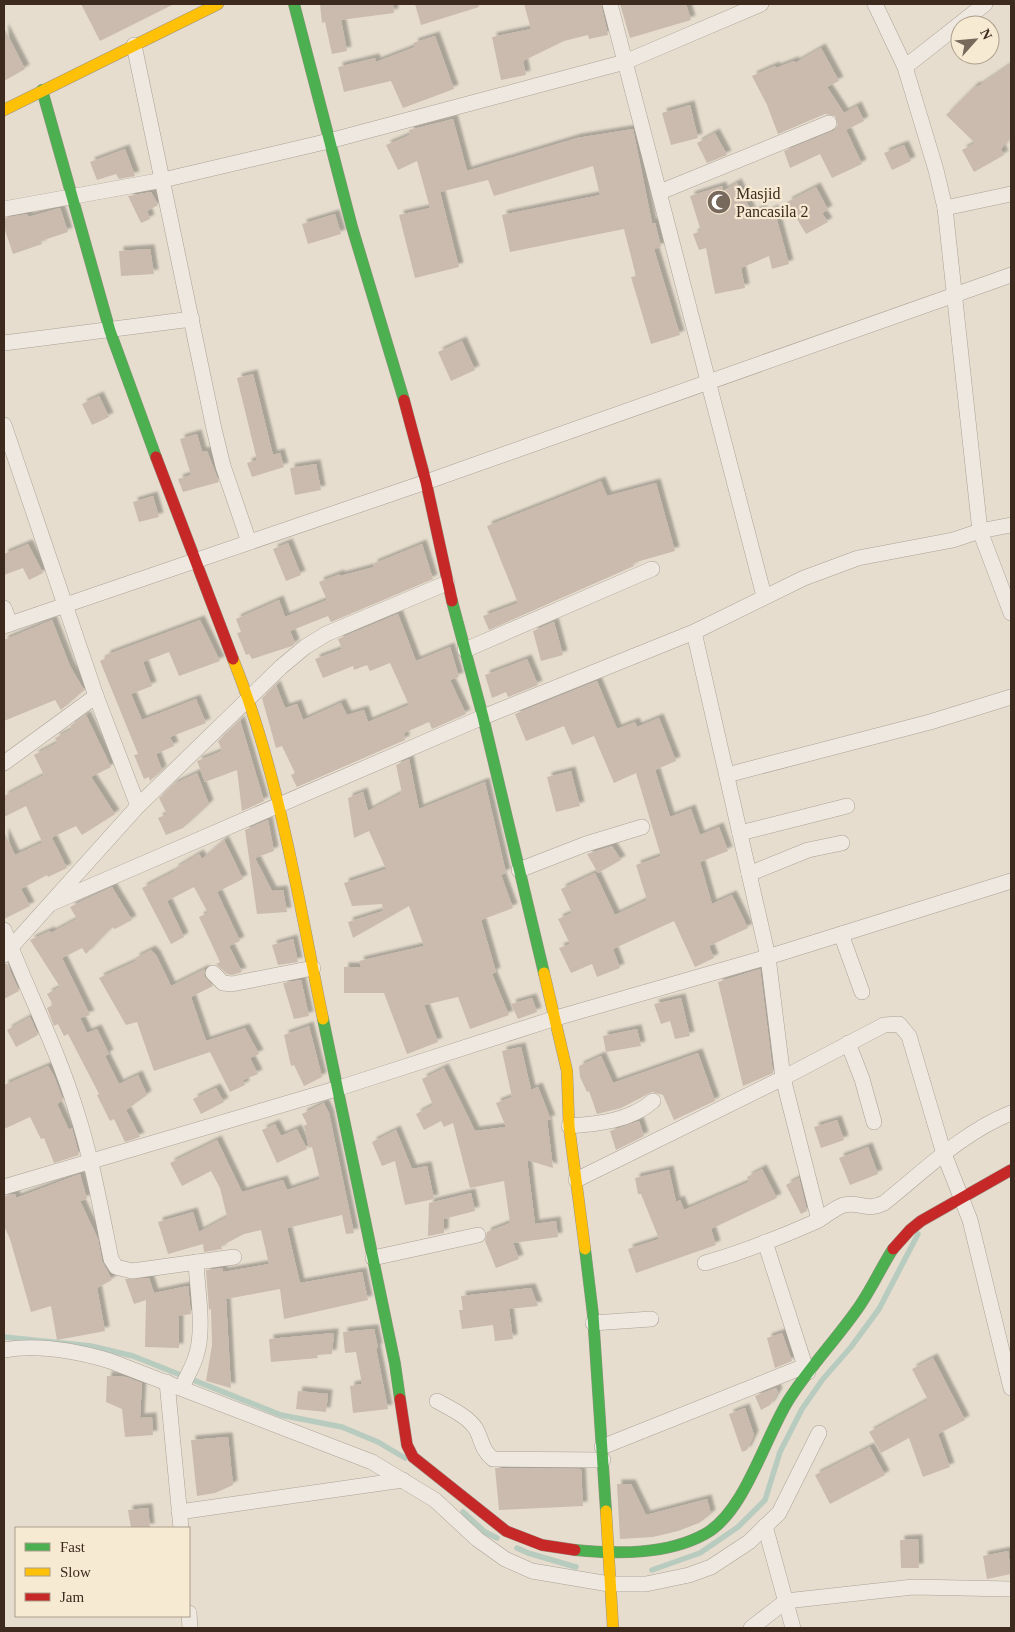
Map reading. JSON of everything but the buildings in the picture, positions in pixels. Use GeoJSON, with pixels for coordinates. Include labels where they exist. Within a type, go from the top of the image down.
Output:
{"type":"FeatureCollection","features":[{"type":"Feature","properties":{"kind":"street"},"geometry":{"type":"LineString","coordinates":[[4,110],[218,4]]}},
{"type":"Feature","properties":{"kind":"street"},"geometry":{"type":"LineString","coordinates":[[294,4],[352,227],[408,413],[426,482],[448,583],[483,717],[556,1018],[567,1071],[569,1126],[593,1323],[613,1628]]}},
{"type":"Feature","properties":{"kind":"street"},"geometry":{"type":"LineString","coordinates":[[610,4],[764,596]]}},
{"type":"Feature","properties":{"kind":"street"},"geometry":{"type":"LineString","coordinates":[[4,209],[162,180],[330,141],[626,62],[761,4]]}},
{"type":"Feature","properties":{"kind":"street"},"geometry":{"type":"LineString","coordinates":[[875,4],[904,67],[930,146],[945,208],[980,531],[1011,613]]}},
{"type":"Feature","properties":{"kind":"street"},"geometry":{"type":"LineString","coordinates":[[904,67],[985,4]]}},
{"type":"Feature","properties":{"kind":"street"},"geometry":{"type":"LineString","coordinates":[[134,45],[221,457],[249,542]]}},
{"type":"Feature","properties":{"kind":"street"},"geometry":{"type":"LineString","coordinates":[[42,90],[110,330],[194,560],[248,696],[278,804],[395,1364],[408,1445],[413,1457],[414,1476],[435,1500],[477,1539],[505,1559],[532,1571],[609,1584],[646,1584],[667,1581],[701,1571],[750,1542],[779,1513],[819,1433]]}},
{"type":"Feature","properties":{"kind":"street"},"geometry":{"type":"LineString","coordinates":[[660,192],[829,123]]}},
{"type":"Feature","properties":{"kind":"street"},"geometry":{"type":"LineString","coordinates":[[945,208],[1011,194]]}},
{"type":"Feature","properties":{"kind":"street"},"geometry":{"type":"LineString","coordinates":[[4,608],[7,625],[426,482],[1011,275]]}},
{"type":"Feature","properties":{"kind":"street"},"geometry":{"type":"LineString","coordinates":[[4,343],[192,319]]}},
{"type":"Feature","properties":{"kind":"street"},"geometry":{"type":"LineString","coordinates":[[4,425],[96,696],[138,806]]}},
{"type":"Feature","properties":{"kind":"street"},"geometry":{"type":"LineString","coordinates":[[52,903],[483,717],[694,632],[812,574],[858,558],[953,540],[980,531],[1011,525]]}},
{"type":"Feature","properties":{"kind":"street"},"geometry":{"type":"LineString","coordinates":[[465,650],[652,569]]}},
{"type":"Feature","properties":{"kind":"street"},"geometry":{"type":"LineString","coordinates":[[8,952],[138,806],[248,696],[304,647],[326,634],[448,583]]}},
{"type":"Feature","properties":{"kind":"street"},"geometry":{"type":"LineString","coordinates":[[694,632],[768,957],[783,1078],[819,1220]]}},
{"type":"Feature","properties":{"kind":"street"},"geometry":{"type":"LineString","coordinates":[[4,763],[96,696]]}},
{"type":"Feature","properties":{"kind":"street"},"geometry":{"type":"LineString","coordinates":[[726,776],[930,722],[1011,697]]}},
{"type":"Feature","properties":{"kind":"street"},"geometry":{"type":"LineString","coordinates":[[740,832],[847,806]]}},
{"type":"Feature","properties":{"kind":"street"},"geometry":{"type":"LineString","coordinates":[[519,870],[586,844],[642,827]]}},
{"type":"Feature","properties":{"kind":"street"},"geometry":{"type":"LineString","coordinates":[[749,874],[808,850],[842,843]]}},
{"type":"Feature","properties":{"kind":"street"},"geometry":{"type":"LineString","coordinates":[[4,1187],[338,1088],[556,1018],[768,957],[1011,881]]}},
{"type":"Feature","properties":{"kind":"street"},"geometry":{"type":"LineString","coordinates":[[4,930],[8,952],[64,1075],[90,1160],[111,1259],[116,1267],[132,1271],[234,1257]]}},
{"type":"Feature","properties":{"kind":"street"},"geometry":{"type":"LineString","coordinates":[[841,934],[862,992]]}},
{"type":"Feature","properties":{"kind":"street"},"geometry":{"type":"LineString","coordinates":[[213,973],[223,983],[232,984],[313,968]]}},
{"type":"Feature","properties":{"kind":"street"},"geometry":{"type":"LineString","coordinates":[[576,1180],[783,1078],[884,1025],[895,1023],[903,1027],[909,1036],[944,1154],[965,1208],[1011,1388]]}},
{"type":"Feature","properties":{"kind":"street"},"geometry":{"type":"LineString","coordinates":[[848,1043],[862,1079],[874,1122]]}},
{"type":"Feature","properties":{"kind":"street"},"geometry":{"type":"LineString","coordinates":[[569,1126],[614,1120],[637,1112],[653,1101]]}},
{"type":"Feature","properties":{"kind":"street"},"geometry":{"type":"LineString","coordinates":[[705,1263],[765,1242],[819,1220],[842,1206],[851,1204],[875,1208],[884,1204],[972,1132],[1011,1113]]}},
{"type":"Feature","properties":{"kind":"street"},"geometry":{"type":"LineString","coordinates":[[4,1350],[40,1348],[79,1352],[167,1382],[183,1385],[372,1462],[414,1476],[521,1538],[551,1548],[608,1555],[668,1549],[700,1536],[722,1522],[734,1507],[768,1435],[806,1369],[870,1290],[895,1243],[907,1230],[965,1208],[1011,1170]]}},
{"type":"Feature","properties":{"kind":"street"},"geometry":{"type":"LineString","coordinates":[[373,1258],[478,1235]]}},
{"type":"Feature","properties":{"kind":"street"},"geometry":{"type":"LineString","coordinates":[[765,1242],[806,1369]]}},
{"type":"Feature","properties":{"kind":"street"},"geometry":{"type":"LineString","coordinates":[[183,1385],[197,1355],[200,1326],[196,1262]]}},
{"type":"Feature","properties":{"kind":"street"},"geometry":{"type":"LineString","coordinates":[[593,1323],[652,1319]]}},
{"type":"Feature","properties":{"kind":"street"},"geometry":{"type":"LineString","coordinates":[[437,1401],[461,1415],[475,1428],[483,1449],[493,1459],[602,1454],[806,1369]]}},
{"type":"Feature","properties":{"kind":"street"},"geometry":{"type":"LineString","coordinates":[[167,1382],[181,1527]]}},
{"type":"Feature","properties":{"kind":"street"},"geometry":{"type":"LineString","coordinates":[[179,1512],[414,1476]]}},
{"type":"Feature","properties":{"kind":"street"},"geometry":{"type":"LineString","coordinates":[[765,1526],[793,1628]]}},
{"type":"Feature","properties":{"kind":"street"},"geometry":{"type":"LineString","coordinates":[[751,1628],[786,1601],[913,1587],[1011,1589]]}},
{"type":"Feature","properties":{"kind":"waterway"},"geometry":{"type":"LineString","coordinates":[[652,1570],[700,1553],[738,1527],[765,1500],[780,1452],[802,1409],[823,1379],[851,1347],[879,1309],[918,1234]]}},
{"type":"Feature","properties":{"kind":"waterway"},"geometry":{"type":"LineString","coordinates":[[4,1337],[91,1346],[133,1356],[281,1415],[342,1427],[378,1442],[405,1458]]}},
{"type":"Feature","properties":{"kind":"waterway"},"geometry":{"type":"LineString","coordinates":[[463,1512],[485,1532],[497,1538]]}},
{"type":"Feature","properties":{"kind":"waterway"},"geometry":{"type":"LineString","coordinates":[[517,1548],[576,1567]]}},
{"type":"Feature","properties":{"kind":"traffic: fast"},"geometry":{"type":"LineString","coordinates":[[294,4],[352,227],[404,400]]}},
{"type":"Feature","properties":{"kind":"traffic: fast"},"geometry":{"type":"LineString","coordinates":[[42,90],[110,331],[156,457]]}},
{"type":"Feature","properties":{"kind":"traffic: fast"},"geometry":{"type":"LineString","coordinates":[[452,601],[483,717],[544,973]]}},
{"type":"Feature","properties":{"kind":"traffic: fast"},"geometry":{"type":"LineString","coordinates":[[323,1019],[395,1364],[400,1399]]}},
{"type":"Feature","properties":{"kind":"traffic: fast"},"geometry":{"type":"LineString","coordinates":[[585,1249],[593,1315],[606,1511]]}},
{"type":"Feature","properties":{"kind":"traffic: fast"},"geometry":{"type":"LineString","coordinates":[[575,1550],[625,1552],[675,1546],[705,1534],[719,1524],[742,1493],[788,1401],[861,1304],[893,1249]]}},
{"type":"Feature","properties":{"kind":"traffic: slow"},"geometry":{"type":"LineString","coordinates":[[4,110],[218,4]]}},
{"type":"Feature","properties":{"kind":"traffic: slow"},"geometry":{"type":"LineString","coordinates":[[233,659],[249,702],[275,791],[296,882],[323,1019]]}},
{"type":"Feature","properties":{"kind":"traffic: slow"},"geometry":{"type":"LineString","coordinates":[[544,973],[567,1071],[569,1126],[585,1249]]}},
{"type":"Feature","properties":{"kind":"traffic: slow"},"geometry":{"type":"LineString","coordinates":[[606,1511],[613,1628]]}},
{"type":"Feature","properties":{"kind":"traffic: jam"},"geometry":{"type":"LineString","coordinates":[[404,400],[426,482],[452,601]]}},
{"type":"Feature","properties":{"kind":"traffic: jam"},"geometry":{"type":"LineString","coordinates":[[156,457],[233,659]]}},
{"type":"Feature","properties":{"kind":"traffic: jam"},"geometry":{"type":"LineString","coordinates":[[893,1249],[921,1221],[1011,1170]]}},
{"type":"Feature","properties":{"kind":"traffic: jam"},"geometry":{"type":"LineString","coordinates":[[400,1399],[407,1445],[413,1457],[506,1531],[542,1545],[575,1550]]}},
{"type":"Feature","properties":{"kind":"place","name":"Masjid Pancasila 2"},"geometry":{"type":"Point","coordinates":[719,202]}}]}
